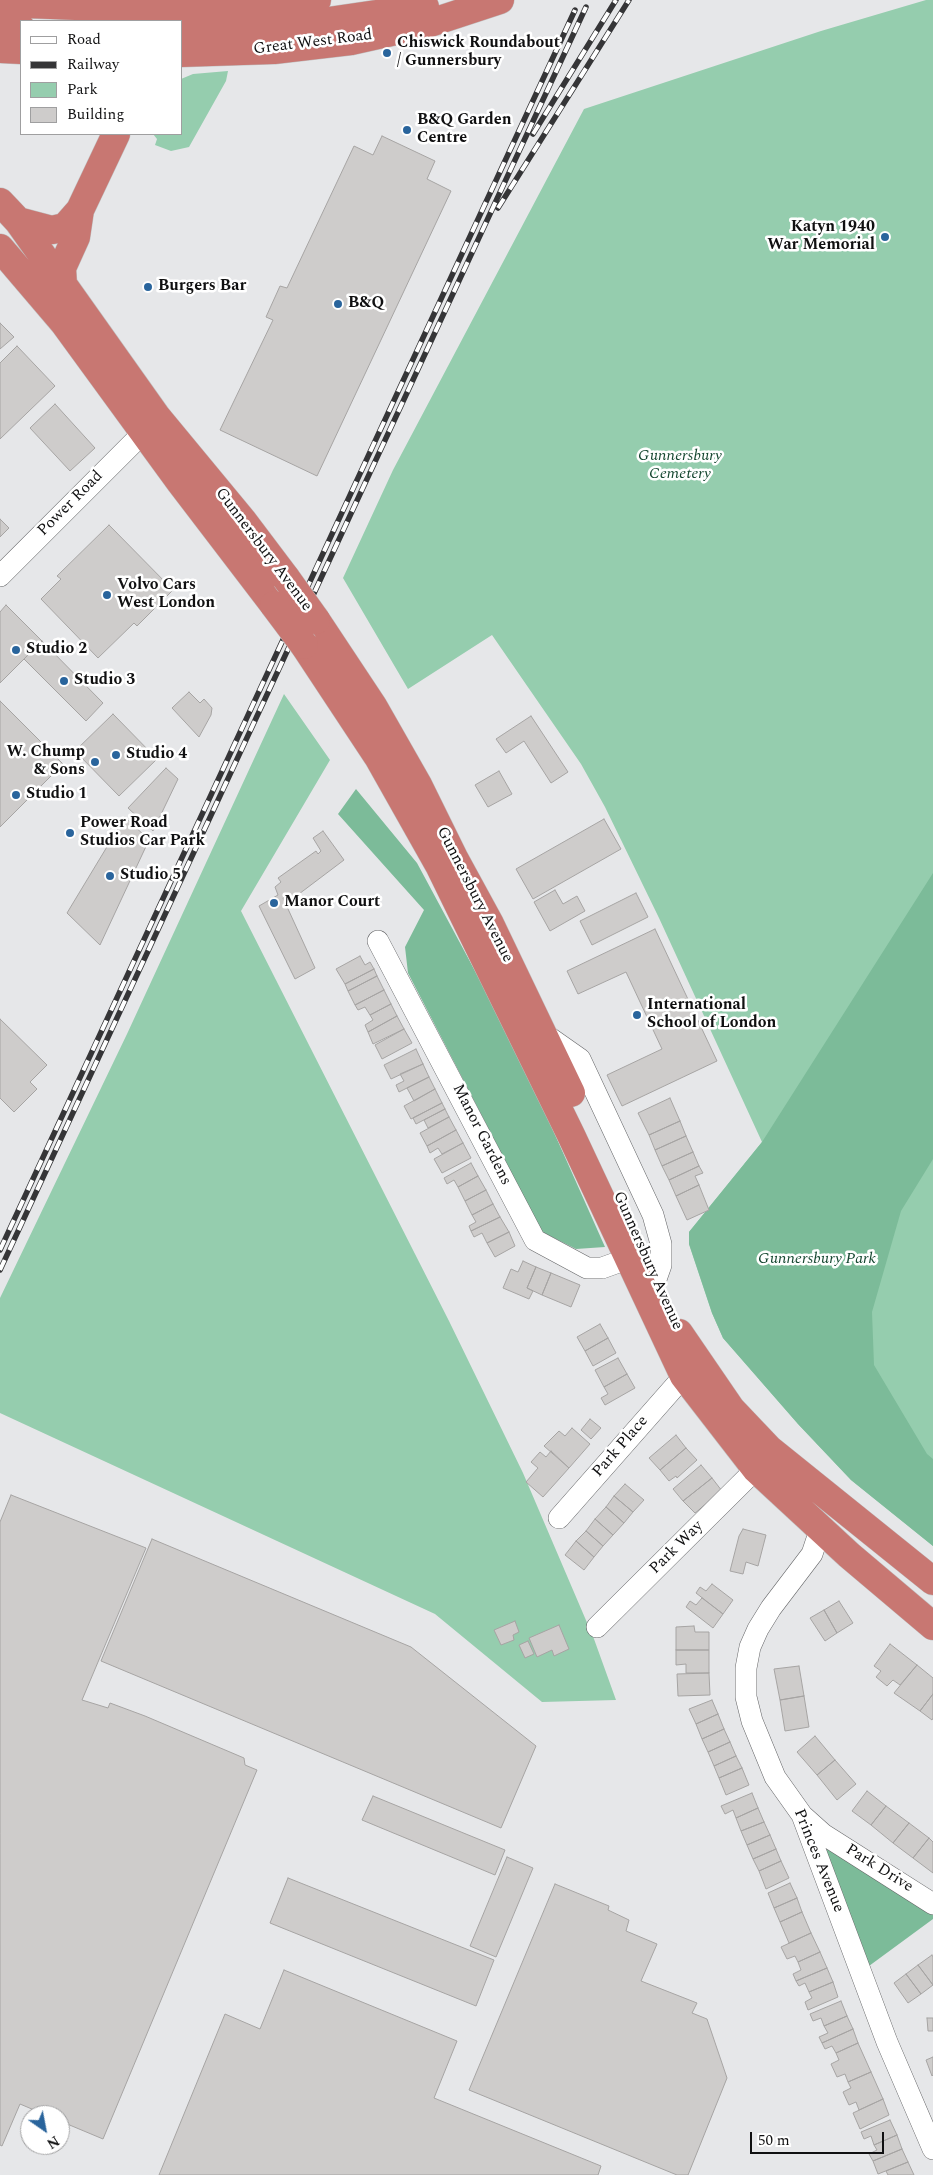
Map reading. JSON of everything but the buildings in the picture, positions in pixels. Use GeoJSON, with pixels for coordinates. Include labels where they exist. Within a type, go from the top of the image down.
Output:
{"type":"FeatureCollection","features":[{"type":"Feature","properties":{"kind":"highway"},"geometry":{"type":"LineString","coordinates":[[0,3],[176,10],[250,7],[317,0]]}},
{"type":"Feature","properties":{"kind":"highway"},"geometry":{"type":"LineString","coordinates":[[182,31],[251,29],[345,20],[456,0]]}},
{"type":"Feature","properties":{"kind":"highway","name":"Great West Road"},"geometry":{"type":"LineString","coordinates":[[187,55],[274,50],[351,41],[427,24],[500,0]]}},
{"type":"Feature","properties":{"kind":"highway"},"geometry":{"type":"LineString","coordinates":[[0,26],[20,28]]}},
{"type":"Feature","properties":{"kind":"highway"},"geometry":{"type":"LineString","coordinates":[[0,49],[20,50]]}},
{"type":"Feature","properties":{"kind":"highway"},"geometry":{"type":"LineString","coordinates":[[9,211],[57,230],[64,228],[80,210],[116,135]]}},
{"type":"Feature","properties":{"kind":"highway"},"geometry":{"type":"LineString","coordinates":[[63,285],[62,268],[76,238],[80,210]]}},
{"type":"Feature","properties":{"kind":"highway","name":"Gunnersbury Avenue"},"geometry":{"type":"LineString","coordinates":[[9,211],[157,417],[243,521],[286,578],[373,706],[418,785],[543,1033],[683,1340],[731,1409],[769,1449],[933,1581]]}},
{"type":"Feature","properties":{"kind":"highway","name":"Gunnersbury Avenue"},"geometry":{"type":"LineString","coordinates":[[0,248],[64,323],[144,433],[304,645],[378,756],[440,867],[684,1376],[756,1469],[825,1530],[849,1555],[933,1626]]}},
{"type":"Feature","properties":{"kind":"street","name":"Power Road"},"geometry":{"type":"LineString","coordinates":[[0,576],[144,433]]}},
{"type":"Feature","properties":{"kind":"street","name":"Manor Gardens"},"geometry":{"type":"LineString","coordinates":[[378,941],[535,1240],[587,1268],[602,1268],[628,1259]]}},
{"type":"Feature","properties":{"kind":"street","name":"Park Place"},"geometry":{"type":"LineString","coordinates":[[559,1518],[684,1376]]}},
{"type":"Feature","properties":{"kind":"street","name":"Park Way"},"geometry":{"type":"LineString","coordinates":[[597,1627],[756,1469]]}},
{"type":"Feature","properties":{"kind":"street","name":"Princes Avenue"},"geometry":{"type":"LineString","coordinates":[[825,1530],[817,1539],[812,1554],[771,1608],[758,1629],[750,1647],[746,1668],[746,1697],[757,1736],[775,1777],[802,1815],[887,2042],[933,2150]]}},
{"type":"Feature","properties":{"kind":"street","name":"Park Drive"},"geometry":{"type":"LineString","coordinates":[[802,1815],[823,1834],[933,1904]]}},
{"type":"Feature","properties":{"kind":"green space","name":"Gunnersbury Cemetery"},"geometry":{"type":"Polygon","coordinates":[[[926,0],[933,0],[933,1546],[851,1480],[798,1424],[723,1338],[712,1313],[689,1244],[689,1232],[762,1142],[659,918],[605,807],[581,764],[492,635],[408,689],[343,578],[393,470],[584,109],[821,31],[926,0]]]}},
{"type":"Feature","properties":{"kind":"green space"},"geometry":{"type":"Polygon","coordinates":[[[228,71],[226,81],[189,147],[171,151],[155,145],[157,139],[154,135],[182,135],[182,79],[193,74],[228,71]]]}},
{"type":"Feature","properties":{"kind":"green space"},"geometry":{"type":"Polygon","coordinates":[[[284,694],[330,760],[241,911],[449,1321],[523,1473],[594,1639],[616,1700],[542,1702],[435,1614],[0,1413],[0,1298],[127,1034],[284,694]]]}},
{"type":"Feature","properties":{"kind":"green space"},"geometry":{"type":"Polygon","coordinates":[[[356,789],[417,863],[516,1047],[605,1247],[576,1249],[542,1232],[408,973],[405,947],[424,910],[338,814],[356,789]]]}},
{"type":"Feature","properties":{"kind":"green space","name":"Gunnersbury Park"},"geometry":{"type":"Polygon","coordinates":[[[933,873],[933,1159],[901,1211],[872,1312],[874,1365],[927,1454],[933,1459],[933,1546],[851,1480],[798,1424],[723,1338],[712,1313],[689,1244],[689,1232],[762,1142],[933,873]]]}},
{"type":"Feature","properties":{"kind":"green space"},"geometry":{"type":"Polygon","coordinates":[[[833,1845],[933,1913],[933,1919],[869,1966],[821,1854],[833,1845]]]}},
{"type":"Feature","properties":{"kind":"railway"},"geometry":{"type":"LineString","coordinates":[[533,134],[616,0]]}},
{"type":"Feature","properties":{"kind":"railway"},"geometry":{"type":"LineString","coordinates":[[498,208],[629,0]]}},
{"type":"Feature","properties":{"kind":"railway"},"geometry":{"type":"LineString","coordinates":[[0,1270],[586,7]]}},
{"type":"Feature","properties":{"kind":"railway"},"geometry":{"type":"LineString","coordinates":[[0,1250],[575,10]]}},
{"type":"Feature","properties":{"kind":"place","name":"Chiswick Roundabout / Gunnersbury"},"geometry":{"type":"Point","coordinates":[387,53]}},
{"type":"Feature","properties":{"kind":"place","name":"B&Q Garden Centre"},"geometry":{"type":"Point","coordinates":[407,130]}},
{"type":"Feature","properties":{"kind":"place","name":"Katyn 1940 War Memorial"},"geometry":{"type":"Point","coordinates":[885,237]}},
{"type":"Feature","properties":{"kind":"place","name":"Burgers Bar"},"geometry":{"type":"Point","coordinates":[148,287]}},
{"type":"Feature","properties":{"kind":"place","name":"B&Q"},"geometry":{"type":"Point","coordinates":[338,304]}},
{"type":"Feature","properties":{"kind":"place","name":"Volvo Cars West London"},"geometry":{"type":"Point","coordinates":[107,595]}},
{"type":"Feature","properties":{"kind":"place","name":"Studio 2"},"geometry":{"type":"Point","coordinates":[16,650]}},
{"type":"Feature","properties":{"kind":"place","name":"Studio 3"},"geometry":{"type":"Point","coordinates":[64,681]}},
{"type":"Feature","properties":{"kind":"place","name":"Studio 4"},"geometry":{"type":"Point","coordinates":[116,755]}},
{"type":"Feature","properties":{"kind":"place","name":"W. Chump & Sons"},"geometry":{"type":"Point","coordinates":[95,762]}},
{"type":"Feature","properties":{"kind":"place","name":"Studio 1"},"geometry":{"type":"Point","coordinates":[16,795]}},
{"type":"Feature","properties":{"kind":"place","name":"Power Road Studios Car Park"},"geometry":{"type":"Point","coordinates":[70,833]}},
{"type":"Feature","properties":{"kind":"place","name":"Studio 5"},"geometry":{"type":"Point","coordinates":[110,876]}},
{"type":"Feature","properties":{"kind":"place","name":"Manor Court"},"geometry":{"type":"Point","coordinates":[274,903]}},
{"type":"Feature","properties":{"kind":"place","name":"International School of London"},"geometry":{"type":"Point","coordinates":[637,1015]}}]}
